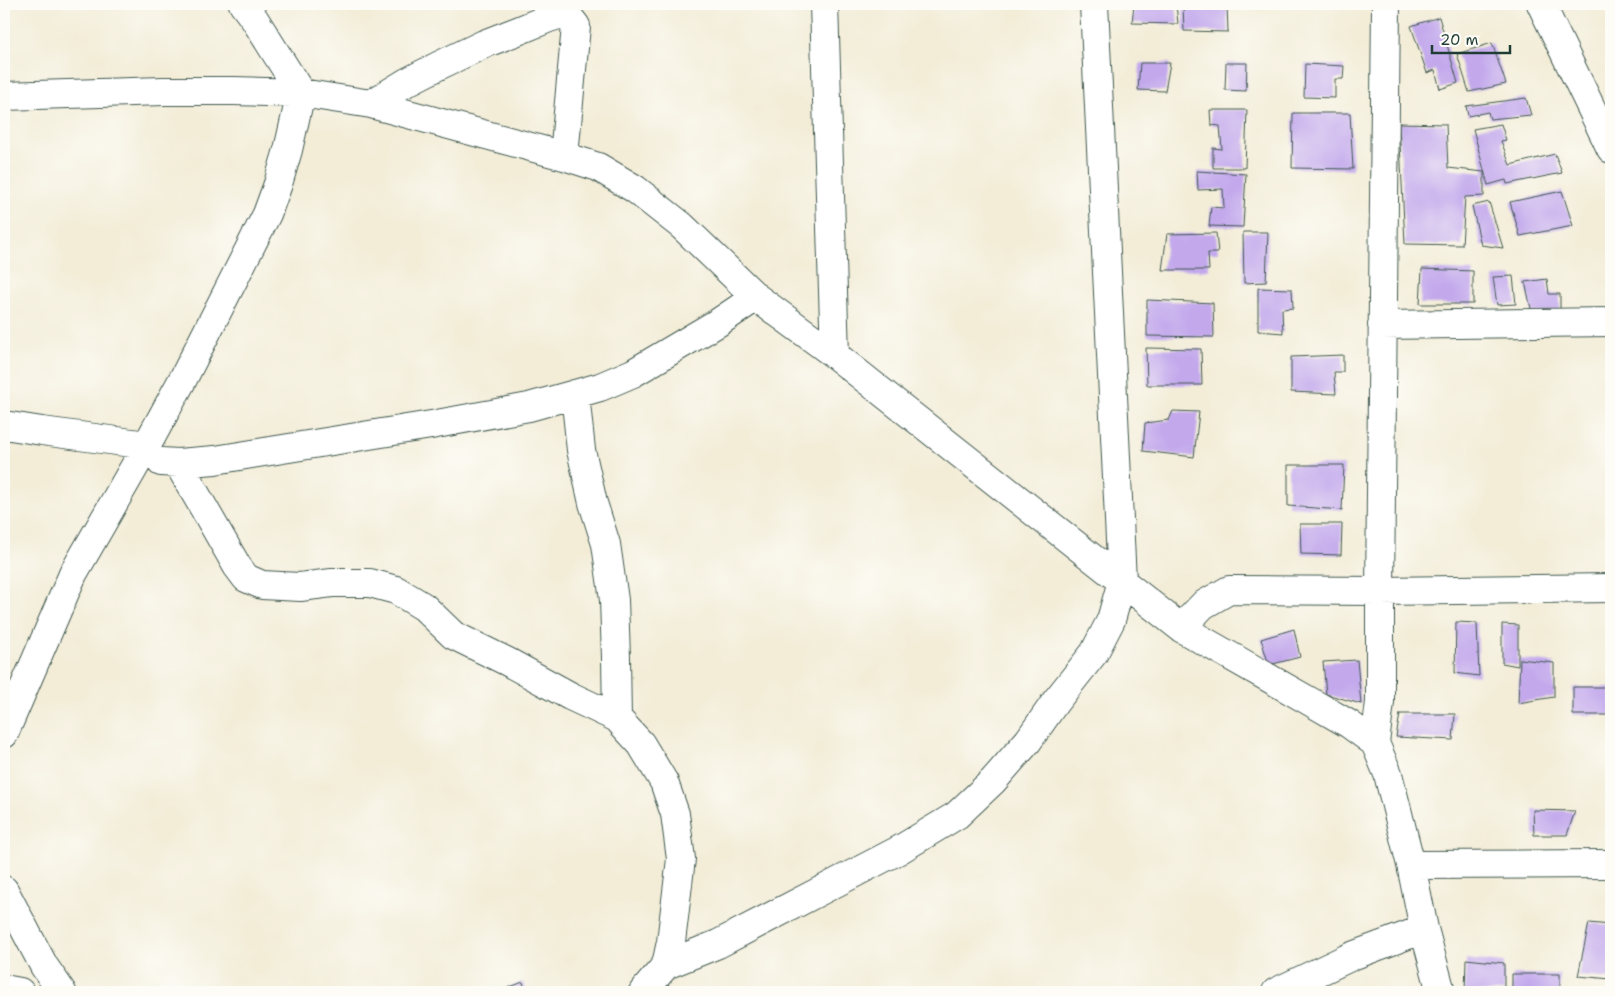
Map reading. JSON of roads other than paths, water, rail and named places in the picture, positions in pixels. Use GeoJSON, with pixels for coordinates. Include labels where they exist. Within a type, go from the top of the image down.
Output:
{"type":"FeatureCollection","features":[{"type":"Feature","properties":{"kind":"street"},"geometry":{"type":"LineString","coordinates":[[4,734],[72,574],[184,378],[267,214],[278,184],[301,93],[243,4]]}},
{"type":"Feature","properties":{"kind":"street"},"geometry":{"type":"LineString","coordinates":[[824,4],[835,354]]}},
{"type":"Feature","properties":{"kind":"street"},"geometry":{"type":"LineString","coordinates":[[643,992],[666,965],[718,944],[899,850],[957,815],[993,781],[1028,741],[1056,701],[1094,653],[1111,620],[1122,581],[1094,4]]}},
{"type":"Feature","properties":{"kind":"street"},"geometry":{"type":"LineString","coordinates":[[1386,4],[1380,702],[1375,743],[1388,774],[1411,865],[1424,929],[1441,992]]}},
{"type":"Feature","properties":{"kind":"street"},"geometry":{"type":"LineString","coordinates":[[1541,4],[1611,149]]}},
{"type":"Feature","properties":{"kind":"street"},"geometry":{"type":"LineString","coordinates":[[371,104],[406,82],[484,44],[562,14],[569,17],[576,26],[564,156]]}},
{"type":"Feature","properties":{"kind":"street"},"geometry":{"type":"LineString","coordinates":[[4,96],[164,91],[301,93],[371,104],[564,156],[598,167],[635,189],[682,226],[756,296],[835,354],[1181,628],[1349,724],[1375,743]]}},
{"type":"Feature","properties":{"kind":"street"},"geometry":{"type":"LineString","coordinates":[[4,424],[142,452],[178,463],[215,460],[431,425],[529,407],[600,387],[633,373],[719,322],[756,296]]}},
{"type":"Feature","properties":{"kind":"street"},"geometry":{"type":"LineString","coordinates":[[1382,325],[1611,322]]}},
{"type":"Feature","properties":{"kind":"street"},"geometry":{"type":"LineString","coordinates":[[575,394],[581,450],[592,502],[606,544],[614,600],[617,718]]}},
{"type":"Feature","properties":{"kind":"street"},"geometry":{"type":"LineString","coordinates":[[178,463],[246,578],[262,585],[300,587],[370,583],[396,590],[424,607],[453,635],[570,696],[617,718],[641,744],[664,782],[676,814],[681,859],[671,942],[666,965]]}},
{"type":"Feature","properties":{"kind":"street"},"geometry":{"type":"LineString","coordinates":[[1181,628],[1203,605],[1229,590],[1380,591],[1611,588]]}},
{"type":"Feature","properties":{"kind":"street"},"geometry":{"type":"LineString","coordinates":[[1411,865],[1611,864]]}},
{"type":"Feature","properties":{"kind":"street"},"geometry":{"type":"LineString","coordinates":[[4,890],[44,966],[62,992]]}},
{"type":"Feature","properties":{"kind":"street"},"geometry":{"type":"LineString","coordinates":[[1276,992],[1352,956],[1424,929]]}},
{"type":"Feature","properties":{"kind":"street"},"geometry":{"type":"LineString","coordinates":[[4,989],[20,992]]}}]}
